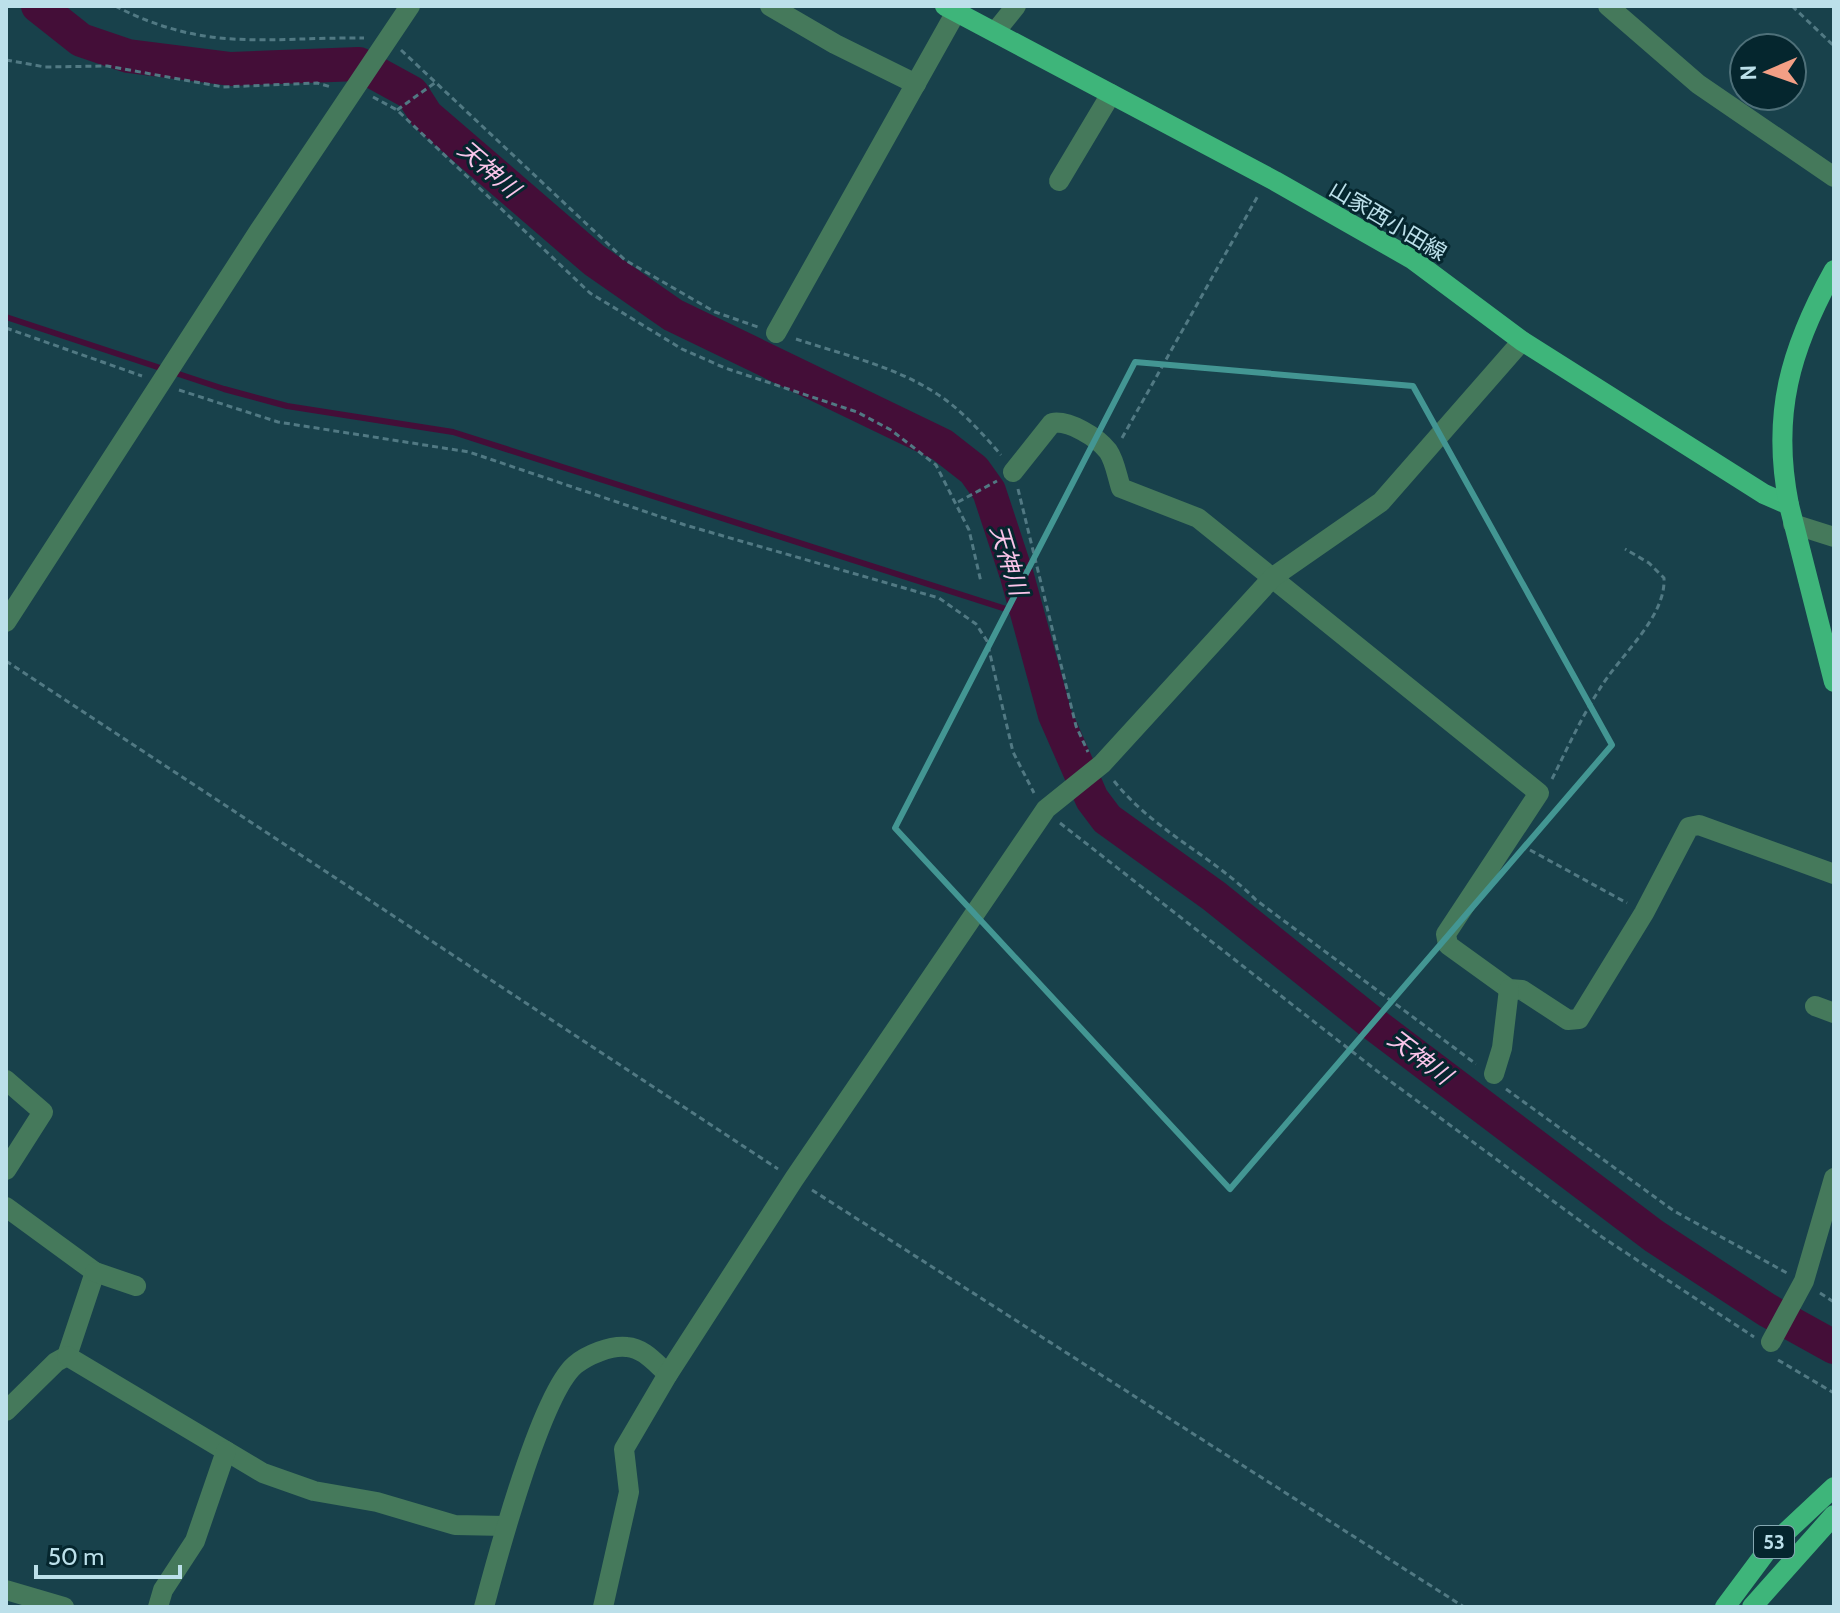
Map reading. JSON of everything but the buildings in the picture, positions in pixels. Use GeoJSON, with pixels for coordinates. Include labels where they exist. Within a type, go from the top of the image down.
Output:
{"type":"FeatureCollection","features":[{"type":"Feature","properties":{"kind":"main road","name":"山家西小田線"},"geometry":{"type":"LineString","coordinates":[[951,9],[1268,177],[1412,259],[1522,341],[1791,514]]}},
{"type":"Feature","properties":{"kind":"main road"},"geometry":{"type":"LineString","coordinates":[[1834,270],[1789,370],[1780,417],[1783,476],[1834,682]]}},
{"type":"Feature","properties":{"kind":"main road","name":"53"},"geometry":{"type":"LineString","coordinates":[[1725,1607],[1769,1548],[1834,1487]]}},
{"type":"Feature","properties":{"kind":"main road","name":"53"},"geometry":{"type":"LineString","coordinates":[[1752,1607],[1834,1515]]}},
{"type":"Feature","properties":{"kind":"street"},"geometry":{"type":"LineString","coordinates":[[6,622],[410,6]]}},
{"type":"Feature","properties":{"kind":"street"},"geometry":{"type":"LineString","coordinates":[[770,6],[835,44],[916,84]]}},
{"type":"Feature","properties":{"kind":"street"},"geometry":{"type":"LineString","coordinates":[[995,32],[1016,6]]}},
{"type":"Feature","properties":{"kind":"street"},"geometry":{"type":"LineString","coordinates":[[1608,6],[1698,84],[1834,177]]}},
{"type":"Feature","properties":{"kind":"street"},"geometry":{"type":"LineString","coordinates":[[776,333],[916,84],[951,9]]}},
{"type":"Feature","properties":{"kind":"street"},"geometry":{"type":"LineString","coordinates":[[1059,181],[1111,94]]}},
{"type":"Feature","properties":{"kind":"street"},"geometry":{"type":"LineString","coordinates":[[603,1607],[629,1492],[624,1449],[668,1374],[794,1179],[1053,804],[1099,766],[1273,577],[1381,502],[1522,341]]}},
{"type":"Feature","properties":{"kind":"street"},"geometry":{"type":"LineString","coordinates":[[1013,472],[1052,423],[1063,421],[1110,454],[1121,488],[1198,518],[1539,793],[1446,934],[1448,945],[1509,989],[1522,990],[1568,1020],[1579,1019],[1644,913],[1689,827],[1699,825],[1834,874]]}},
{"type":"Feature","properties":{"kind":"street"},"geometry":{"type":"LineString","coordinates":[[1791,514],[1834,537]]}},
{"type":"Feature","properties":{"kind":"street"},"geometry":{"type":"LineString","coordinates":[[1494,1074],[1502,1048],[1509,989]]}},
{"type":"Feature","properties":{"kind":"street"},"geometry":{"type":"LineString","coordinates":[[6,1080],[43,1112],[6,1170]]}},
{"type":"Feature","properties":{"kind":"street"},"geometry":{"type":"LineString","coordinates":[[1768,1345],[1802,1284],[1834,1178]]}},
{"type":"Feature","properties":{"kind":"street"},"geometry":{"type":"LineString","coordinates":[[6,1207],[95,1272],[136,1286]]}},
{"type":"Feature","properties":{"kind":"street"},"geometry":{"type":"LineString","coordinates":[[6,1411],[56,1362],[67,1356],[95,1272]]}},
{"type":"Feature","properties":{"kind":"street"},"geometry":{"type":"LineString","coordinates":[[484,1607],[506,1526],[558,1387],[576,1365],[602,1351],[628,1347],[645,1353],[668,1374]]}},
{"type":"Feature","properties":{"kind":"street"},"geometry":{"type":"LineString","coordinates":[[67,1356],[263,1473],[314,1491],[377,1502],[455,1525],[506,1526]]}},
{"type":"Feature","properties":{"kind":"street"},"geometry":{"type":"LineString","coordinates":[[158,1607],[163,1590],[195,1541],[226,1451]]}},
{"type":"Feature","properties":{"kind":"street"},"geometry":{"type":"LineString","coordinates":[[6,1590],[64,1607]]}},
{"type":"Feature","properties":{"kind":"path"},"geometry":{"type":"LineString","coordinates":[[115,6],[168,30],[209,39],[363,38],[404,51],[625,260],[715,312],[874,364],[933,392],[974,424],[1013,472],[1076,726],[1099,766],[1145,816],[1238,881],[1256,900],[1453,1048],[1494,1074],[1505,1088],[1674,1211],[1802,1284]]}},
{"type":"Feature","properties":{"kind":"path"},"geometry":{"type":"LineString","coordinates":[[1792,6],[1834,46]]}},
{"type":"Feature","properties":{"kind":"path"},"geometry":{"type":"LineString","coordinates":[[6,60],[45,67],[107,66],[223,87],[317,83],[356,89],[377,98],[397,110],[590,293],[682,349],[725,368],[857,412],[891,430],[936,465],[958,502],[969,530],[981,582]]}},
{"type":"Feature","properties":{"kind":"path"},"geometry":{"type":"LineString","coordinates":[[397,110],[437,81]]}},
{"type":"Feature","properties":{"kind":"path"},"geometry":{"type":"LineString","coordinates":[[1110,454],[1177,343],[1268,177]]}},
{"type":"Feature","properties":{"kind":"path"},"geometry":{"type":"LineString","coordinates":[[6,328],[118,365],[161,385],[278,422],[469,452],[685,525],[947,602],[976,624],[987,641],[1013,752],[1031,791],[1053,804],[1086,847],[1386,1078],[1602,1237],[1768,1345],[1777,1359],[1834,1393]]}},
{"type":"Feature","properties":{"kind":"path"},"geometry":{"type":"LineString","coordinates":[[958,502],[1013,472]]}},
{"type":"Feature","properties":{"kind":"path"},"geometry":{"type":"LineString","coordinates":[[1539,793],[1550,781],[1597,692],[1649,621],[1663,594],[1664,578],[1649,563],[1625,549]]}},
{"type":"Feature","properties":{"kind":"path"},"geometry":{"type":"LineString","coordinates":[[6,661],[794,1179],[1464,1607]]}},
{"type":"Feature","properties":{"kind":"path"},"geometry":{"type":"LineString","coordinates":[[1530,850],[1644,913]]}},
{"type":"Feature","properties":{"kind":"highlighted area"},"geometry":{"type":"Polygon","coordinates":[[[1135,362],[1413,386],[1612,745],[1230,1189],[895,828],[1135,362]]]}},
{"type":"Feature","properties":{"kind":"waterway","name":"天神川"},"geometry":{"type":"LineString","coordinates":[[38,6],[81,40],[128,56],[231,69],[359,64],[412,93],[426,115],[594,260],[673,315],[942,445],[974,470],[989,491],[1017,576],[1055,715],[1092,799],[1107,819],[1214,896],[1371,1022],[1654,1236],[1767,1310],[1834,1347]]}},
{"type":"Feature","properties":{"kind":"waterway"},"geometry":{"type":"LineString","coordinates":[[6,317],[224,389],[287,406],[453,432],[1028,616]]}}]}
